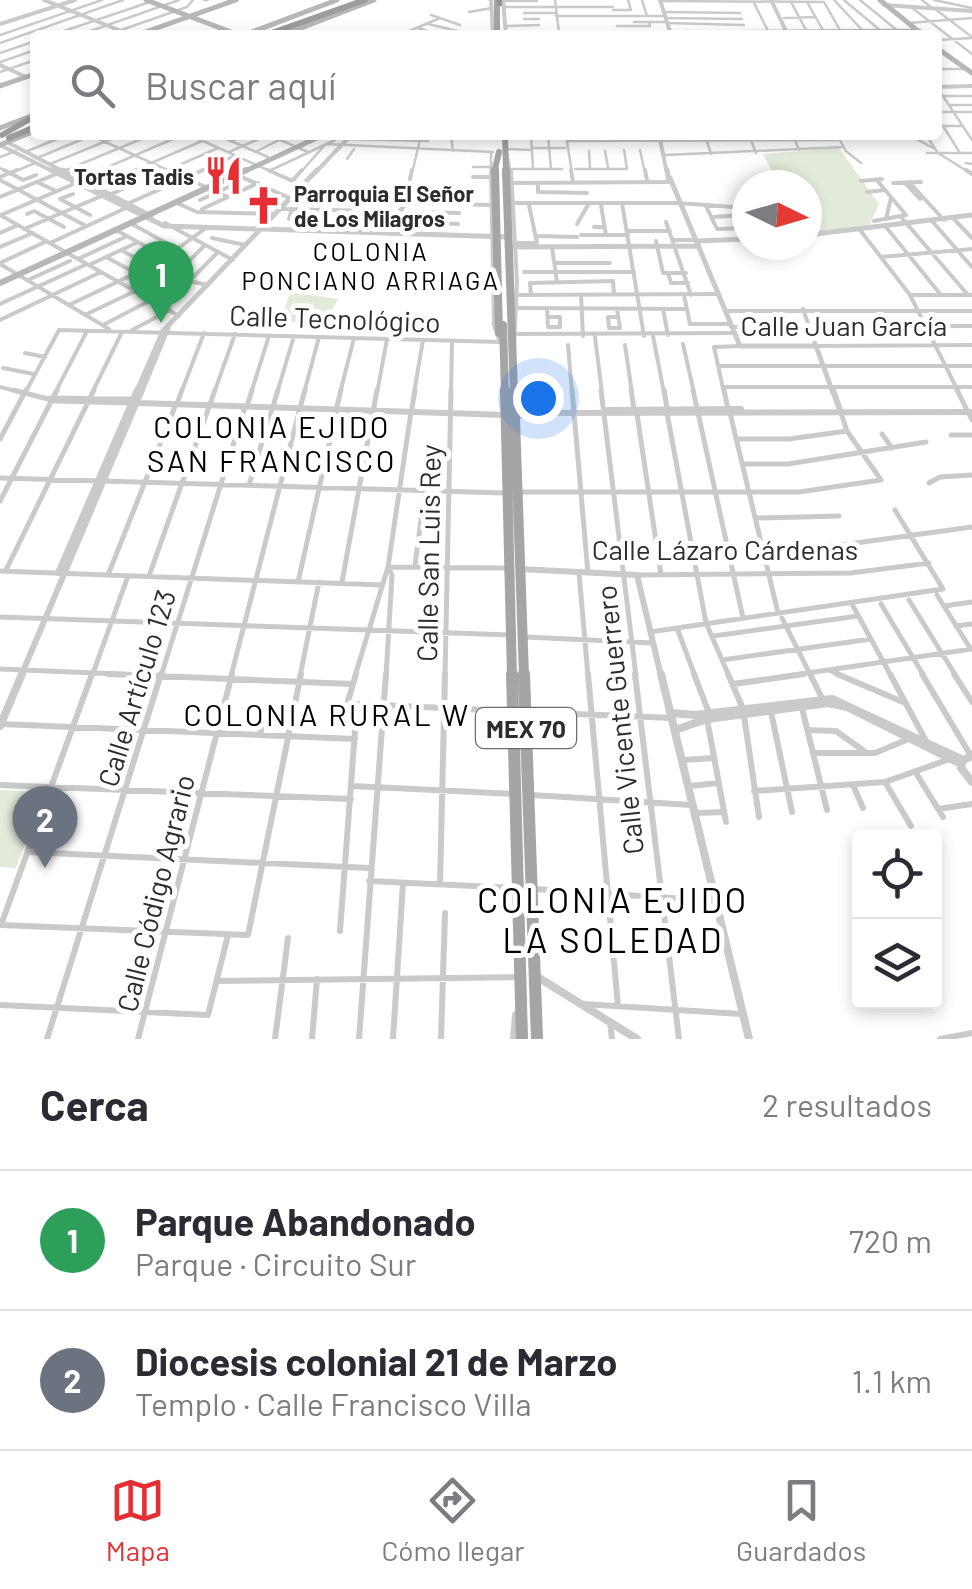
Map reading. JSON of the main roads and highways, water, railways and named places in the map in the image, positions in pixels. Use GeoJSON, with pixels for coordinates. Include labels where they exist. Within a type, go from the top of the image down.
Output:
{"type":"FeatureCollection","features":[{"type":"Feature","properties":{"kind":"highway"},"geometry":{"type":"LineString","coordinates":[[291,25],[365,0]]}},
{"type":"Feature","properties":{"kind":"highway"},"geometry":{"type":"LineString","coordinates":[[278,30],[350,2]]}},
{"type":"Feature","properties":{"kind":"highway"},"geometry":{"type":"LineString","coordinates":[[277,30],[334,4],[350,2]]}},
{"type":"Feature","properties":{"kind":"highway"},"geometry":{"type":"LineString","coordinates":[[2,138],[30,125]]}},
{"type":"Feature","properties":{"kind":"highway"},"geometry":{"type":"LineString","coordinates":[[2,138],[16,136],[30,126]]}},
{"type":"Feature","properties":{"kind":"main road"},"geometry":{"type":"LineString","coordinates":[[151,0],[229,30]]}},
{"type":"Feature","properties":{"kind":"main road"},"geometry":{"type":"LineString","coordinates":[[152,30],[239,0]]}},
{"type":"Feature","properties":{"kind":"main road"},"geometry":{"type":"LineString","coordinates":[[152,30],[239,0]]}},
{"type":"Feature","properties":{"kind":"main road"},"geometry":{"type":"LineString","coordinates":[[285,30],[318,22],[350,2],[374,0]]}},
{"type":"Feature","properties":{"kind":"main road"},"geometry":{"type":"LineString","coordinates":[[497,30],[498,3]]}},
{"type":"Feature","properties":{"kind":"main road"},"geometry":{"type":"LineString","coordinates":[[883,5],[915,30]]}},
{"type":"Feature","properties":{"kind":"main road"},"geometry":{"type":"LineString","coordinates":[[503,30],[538,14]]}},
{"type":"Feature","properties":{"kind":"main road"},"geometry":{"type":"LineString","coordinates":[[942,51],[970,72]]}},
{"type":"Feature","properties":{"kind":"main road"},"geometry":{"type":"LineString","coordinates":[[0,85],[30,75]]}},
{"type":"Feature","properties":{"kind":"main road"},"geometry":{"type":"LineString","coordinates":[[67,255],[307,140]]}},
{"type":"Feature","properties":{"kind":"main road"},"geometry":{"type":"LineString","coordinates":[[295,146],[309,140]]}},
{"type":"Feature","properties":{"kind":"main road","name":"MEX 70"},"geometry":{"type":"LineString","coordinates":[[502,140],[525,889],[540,1039]]}},
{"type":"Feature","properties":{"kind":"main road"},"geometry":{"type":"LineString","coordinates":[[500,159],[493,248],[495,289],[508,350]]}},
{"type":"Feature","properties":{"kind":"main road"},"geometry":{"type":"LineString","coordinates":[[500,159],[513,238],[508,350]]}},
{"type":"Feature","properties":{"kind":"main road"},"geometry":{"type":"LineString","coordinates":[[0,282],[67,255],[256,164]]}},
{"type":"Feature","properties":{"kind":"main road"},"geometry":{"type":"LineString","coordinates":[[493,233],[513,238]]}},
{"type":"Feature","properties":{"kind":"main road"},"geometry":{"type":"LineString","coordinates":[[496,260],[511,260]]}},
{"type":"Feature","properties":{"kind":"main road","name":"MEX 70"},"geometry":{"type":"LineString","coordinates":[[522,1039],[520,977],[525,889]]}},
{"type":"Feature","properties":{"kind":"place","name":"Tortas Tadis"},"geometry":{"type":"Point","coordinates":[224,176]}},
{"type":"Feature","properties":{"kind":"place","name":"Parroquia El Señor de Los Milagros"},"geometry":{"type":"Point","coordinates":[264,206]}},
{"type":"Feature","properties":{"kind":"place","name":"Parque Abandonado"},"geometry":{"type":"Point","coordinates":[161,323]}},
{"type":"Feature","properties":{"kind":"place","name":"Diocesis colonial 21 de Marzo"},"geometry":{"type":"Point","coordinates":[45,868]}},
{"type":"Feature","properties":{"kind":"district","name":"COLONIA PONCIANO ARRIAGA"},"geometry":{"type":"Point","coordinates":[371,266]}},
{"type":"Feature","properties":{"kind":"district","name":"COLONIA EJIDO SAN FRANCISCO"},"geometry":{"type":"Point","coordinates":[272,443]}},
{"type":"Feature","properties":{"kind":"district","name":"COLONIA RURAL W"},"geometry":{"type":"Point","coordinates":[327,714]}},
{"type":"Feature","properties":{"kind":"district","name":"COLONIA EJIDO LA SOLEDAD"},"geometry":{"type":"Point","coordinates":[613,919]}}]}
